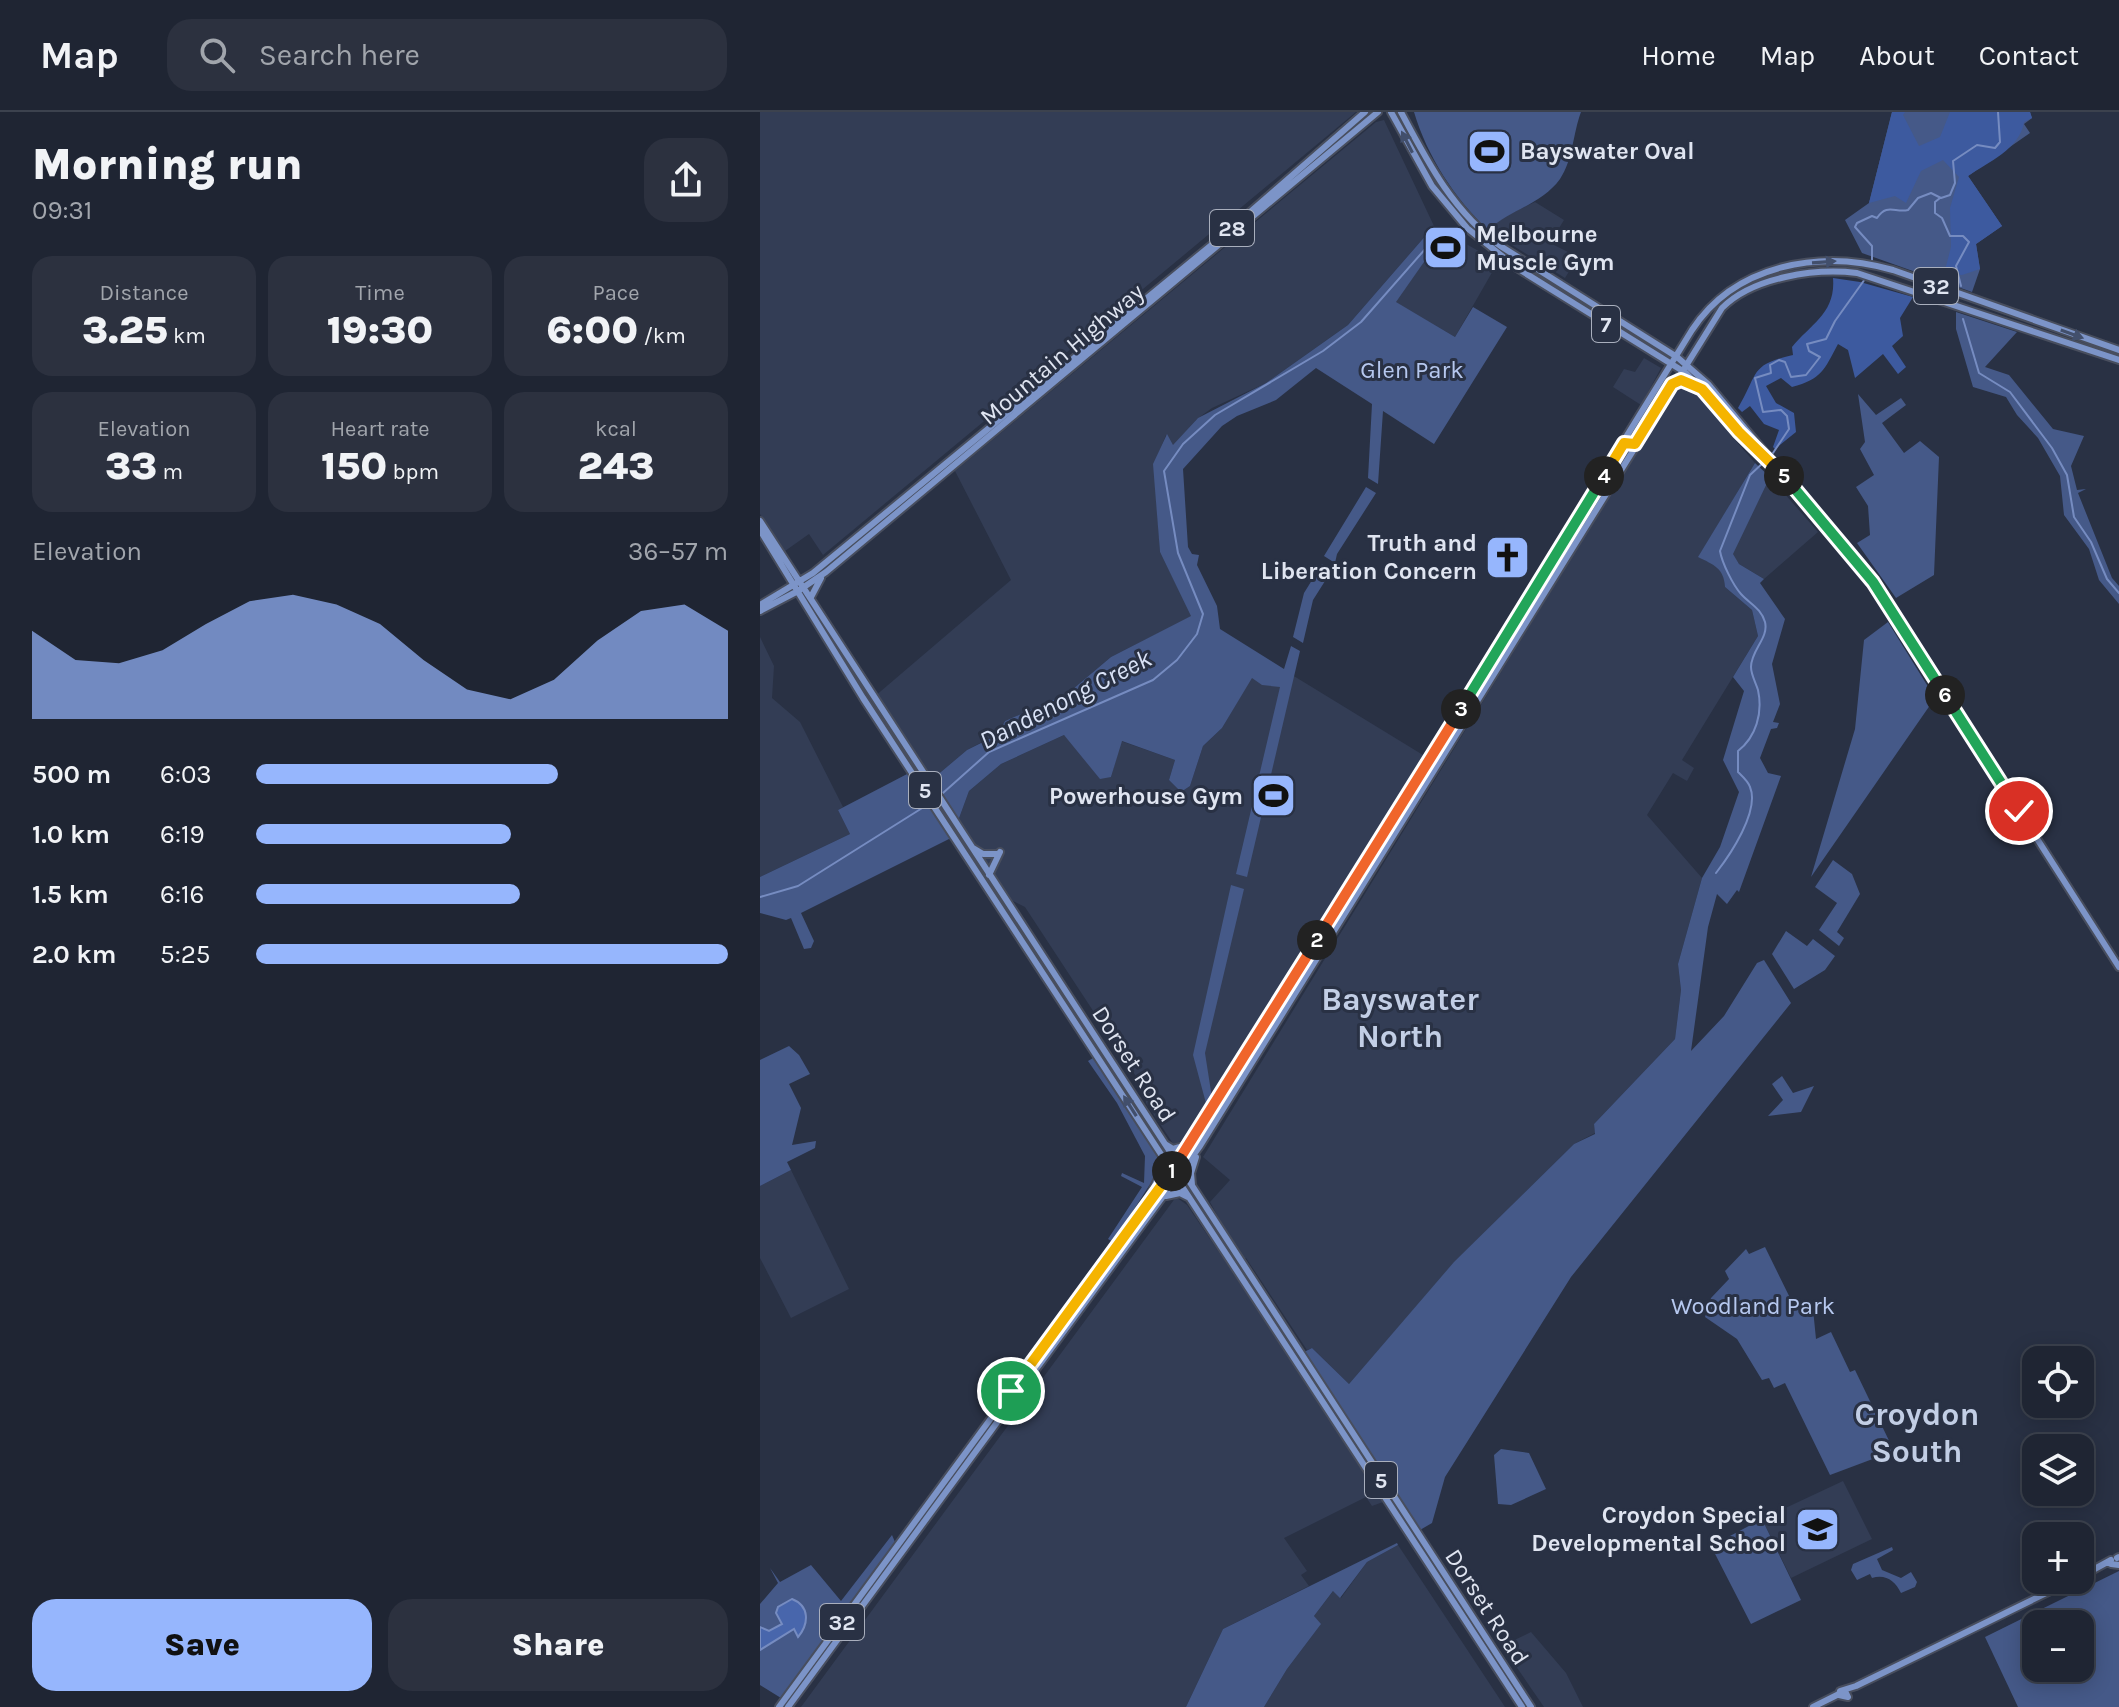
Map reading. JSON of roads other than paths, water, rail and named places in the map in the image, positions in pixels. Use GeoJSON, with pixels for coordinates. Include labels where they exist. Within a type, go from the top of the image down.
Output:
{"type":"FeatureCollection","features":[{"type":"Feature","properties":{"kind":"main road","name":"Mountain Highway"},"geometry":{"type":"LineString","coordinates":[[1228,236],[1364,112]]}},
{"type":"Feature","properties":{"kind":"main road","name":"Mountain Highway"},"geometry":{"type":"LineString","coordinates":[[760,608],[826,572],[1006,413],[1150,300],[1378,112]]}},
{"type":"Feature","properties":{"kind":"main road","name":"7"},"geometry":{"type":"LineString","coordinates":[[1391,112],[1428,180],[1470,226],[1540,282],[1681,370],[1768,458],[1879,590],[2119,967]]}},
{"type":"Feature","properties":{"kind":"main road","name":"7"},"geometry":{"type":"LineString","coordinates":[[1402,112],[1460,215]]}},
{"type":"Feature","properties":{"kind":"main road"},"geometry":{"type":"LineString","coordinates":[[1372,119],[1385,114],[1395,120]]}},
{"type":"Feature","properties":{"kind":"main road"},"geometry":{"type":"LineString","coordinates":[[1345,130],[1348,139]]}},
{"type":"Feature","properties":{"kind":"main road"},"geometry":{"type":"LineString","coordinates":[[1315,157],[1337,143],[1340,146]]}},
{"type":"Feature","properties":{"kind":"main road"},"geometry":{"type":"LineString","coordinates":[[1428,180],[1437,175]]}},
{"type":"Feature","properties":{"kind":"main road","name":"7"},"geometry":{"type":"LineString","coordinates":[[1470,226],[1686,363],[1742,432]]}},
{"type":"Feature","properties":{"kind":"main road","name":"32"},"geometry":{"type":"LineString","coordinates":[[907,1538],[1166,1196],[1200,1146],[1324,929],[1711,306],[1749,279],[1802,264],[1846,261],[1883,267],[2119,350]]}},
{"type":"Feature","properties":{"kind":"main road","name":"32"},"geometry":{"type":"LineString","coordinates":[[779,1707],[847,1620],[1177,1165],[1331,934],[1722,308],[1751,288],[1817,273],[1847,272],[1878,278],[2119,360]]}},
{"type":"Feature","properties":{"kind":"main road"},"geometry":{"type":"LineString","coordinates":[[1540,282],[1545,274]]}},
{"type":"Feature","properties":{"kind":"main road"},"geometry":{"type":"LineString","coordinates":[[1749,279],[1751,288]]}},
{"type":"Feature","properties":{"kind":"main road"},"geometry":{"type":"LineString","coordinates":[[1560,295],[1564,287]]}},
{"type":"Feature","properties":{"kind":"main road"},"geometry":{"type":"LineString","coordinates":[[1950,303],[1953,292]]}},
{"type":"Feature","properties":{"kind":"main road","name":"Mountain Highway"},"geometry":{"type":"LineString","coordinates":[[760,608],[800,586],[1021,411],[1150,300]]}},
{"type":"Feature","properties":{"kind":"main road"},"geometry":{"type":"LineString","coordinates":[[2022,329],[2025,317]]}},
{"type":"Feature","properties":{"kind":"main road"},"geometry":{"type":"LineString","coordinates":[[1694,370],[1694,357],[1704,334]]}},
{"type":"Feature","properties":{"kind":"main road"},"geometry":{"type":"LineString","coordinates":[[1649,339],[1671,348],[1685,344]]}},
{"type":"Feature","properties":{"kind":"main road"},"geometry":{"type":"LineString","coordinates":[[1656,354],[1663,366],[1659,387]]}},
{"type":"Feature","properties":{"kind":"main road"},"geometry":{"type":"LineString","coordinates":[[1672,384],[1685,381],[1702,389]]}},
{"type":"Feature","properties":{"kind":"main road"},"geometry":{"type":"LineString","coordinates":[[1006,413],[1016,409],[1021,411]]}},
{"type":"Feature","properties":{"kind":"main road"},"geometry":{"type":"LineString","coordinates":[[1624,443],[1633,446]]}},
{"type":"Feature","properties":{"kind":"main road","name":"Dorset Road"},"geometry":{"type":"LineString","coordinates":[[760,521],[787,561],[863,698],[1525,1706]]}},
{"type":"Feature","properties":{"kind":"main road","name":"Dorset Road"},"geometry":{"type":"LineString","coordinates":[[760,530],[788,574],[811,597],[870,693],[1192,1187],[1299,1360]]}},
{"type":"Feature","properties":{"kind":"main road"},"geometry":{"type":"LineString","coordinates":[[787,561],[804,574],[813,573]]}},
{"type":"Feature","properties":{"kind":"main road"},"geometry":{"type":"LineString","coordinates":[[811,597],[826,572]]}},
{"type":"Feature","properties":{"kind":"main road"},"geometry":{"type":"LineString","coordinates":[[774,598],[788,574]]}},
{"type":"Feature","properties":{"kind":"main road"},"geometry":{"type":"LineString","coordinates":[[1518,617],[1525,622]]}},
{"type":"Feature","properties":{"kind":"main road"},"geometry":{"type":"LineString","coordinates":[[863,698],[870,693]]}},
{"type":"Feature","properties":{"kind":"main road"},"geometry":{"type":"LineString","coordinates":[[1396,812],[1405,815]]}},
{"type":"Feature","properties":{"kind":"main road"},"geometry":{"type":"LineString","coordinates":[[970,846],[983,854],[999,853],[989,875]]}},
{"type":"Feature","properties":{"kind":"main road"},"geometry":{"type":"LineString","coordinates":[[1324,929],[1331,934]]}},
{"type":"Feature","properties":{"kind":"main road"},"geometry":{"type":"LineString","coordinates":[[1162,1141],[1177,1149],[1191,1142]]}},
{"type":"Feature","properties":{"kind":"main road"},"geometry":{"type":"LineString","coordinates":[[1192,1187],[1191,1173],[1200,1146]]}},
{"type":"Feature","properties":{"kind":"main road"},"geometry":{"type":"LineString","coordinates":[[1141,1214],[1164,1170],[1165,1161]]}},
{"type":"Feature","properties":{"kind":"main road"},"geometry":{"type":"LineString","coordinates":[[1166,1196],[1180,1193],[1188,1197]]}},
{"type":"Feature","properties":{"kind":"main road"},"geometry":{"type":"LineString","coordinates":[[1085,1289],[1092,1295]]}},
{"type":"Feature","properties":{"kind":"main road"},"geometry":{"type":"LineString","coordinates":[[2094,1570],[2116,1561]]}},
{"type":"Feature","properties":{"kind":"main road"},"geometry":{"type":"LineString","coordinates":[[1813,1707],[2044,1594]]}},
{"type":"Feature","properties":{"kind":"main road","name":"32"},"geometry":{"type":"LineString","coordinates":[[788,1707],[847,1620]]}},
{"type":"Feature","properties":{"kind":"waterway"},"geometry":{"type":"LineString","coordinates":[[1872,260],[1872,246],[1855,227],[1857,223],[1872,216],[1877,218],[1884,211],[1908,210],[1918,198],[1931,193],[1941,198],[1950,195],[1955,183],[1953,161],[1977,145],[1995,148],[2000,142],[1998,112]]}},
{"type":"Feature","properties":{"kind":"waterway"},"geometry":{"type":"LineString","coordinates":[[1940,198],[1935,202],[1935,213],[1942,218],[1950,236],[1963,236],[1969,242],[1956,266],[1961,286]]}},
{"type":"Feature","properties":{"kind":"waterway","name":"Dandenong Creek"},"geometry":{"type":"LineString","coordinates":[[943,793],[989,752],[1153,680],[1177,660],[1197,634],[1203,614],[1178,553],[1164,471],[1183,444],[1215,415],[1323,351],[1361,322],[1434,239]]}},
{"type":"Feature","properties":{"kind":"waterway"},"geometry":{"type":"LineString","coordinates":[[1773,453],[1789,429],[1787,416],[1781,410],[1763,412],[1755,378],[1771,373],[1770,365],[1779,360],[1785,362],[1791,377],[1806,375],[1820,357],[1809,351],[1807,344],[1826,339],[1865,279]]}},
{"type":"Feature","properties":{"kind":"waterway"},"geometry":{"type":"LineString","coordinates":[[1963,319],[1979,373],[2010,392],[2052,448],[2067,475],[2074,517],[2091,542],[2107,579],[2119,593]]}},
{"type":"Feature","properties":{"kind":"waterway"},"geometry":{"type":"LineString","coordinates":[[1716,873],[1742,832],[1751,808],[1750,787],[1738,772],[1738,751],[1754,732],[1759,716],[1758,690],[1751,667],[1766,628],[1761,613],[1735,585],[1720,551],[1750,475],[1765,461]]}},
{"type":"Feature","properties":{"kind":"waterway","name":"Dandenong Creek"},"geometry":{"type":"LineString","coordinates":[[760,897],[798,886],[927,805]]}},
{"type":"Feature","properties":{"kind":"place","name":"Bayswater Oval"},"geometry":{"type":"Point","coordinates":[1489,151]}},
{"type":"Feature","properties":{"kind":"place","name":"Melbourne Muscle Gym"},"geometry":{"type":"Point","coordinates":[1445,248]}},
{"type":"Feature","properties":{"kind":"place","name":"Truth and Liberation Concern"},"geometry":{"type":"Point","coordinates":[1508,557]}},
{"type":"Feature","properties":{"kind":"place","name":"Powerhouse Gym"},"geometry":{"type":"Point","coordinates":[1274,796]}},
{"type":"Feature","properties":{"kind":"place","name":"Croydon Special Developmental School"},"geometry":{"type":"Point","coordinates":[1817,1529]}},
{"type":"Feature","properties":{"kind":"district","name":"Bayswater North"},"geometry":{"type":"Point","coordinates":[1400,1018]}},
{"type":"Feature","properties":{"kind":"district","name":"Croydon South"},"geometry":{"type":"Point","coordinates":[1917,1432]}},
{"type":"Feature","properties":{"kind":"park label","name":"Glen Park"},"geometry":{"type":"Point","coordinates":[1412,370]}},
{"type":"Feature","properties":{"kind":"park label","name":"Woodland Park"},"geometry":{"type":"Point","coordinates":[1753,1306]}}]}
